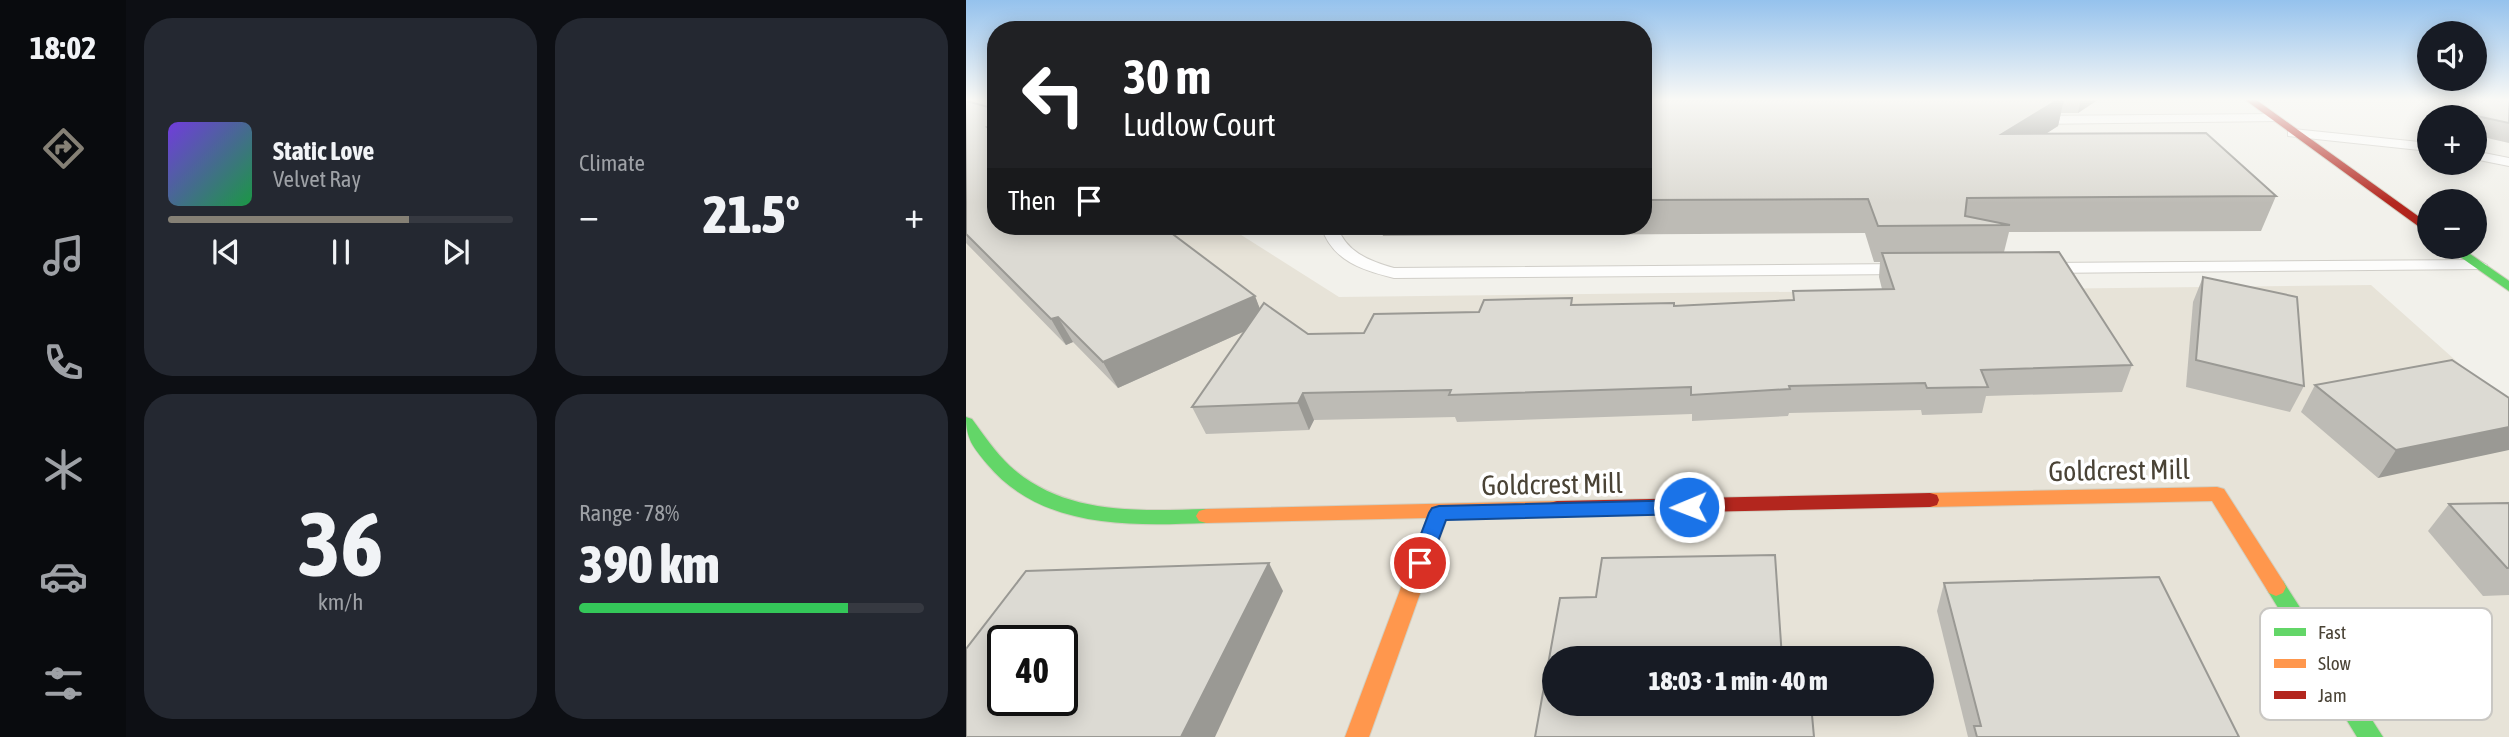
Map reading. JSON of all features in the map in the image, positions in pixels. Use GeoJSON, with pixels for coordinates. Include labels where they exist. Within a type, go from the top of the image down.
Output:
{"type":"FeatureCollection","features":[{"type":"Feature","properties":{"kind":"street"},"geometry":{"type":"LineString","coordinates":[[2294,133],[2417,221]]}},
{"type":"Feature","properties":{"kind":"street"},"geometry":{"type":"LineString","coordinates":[[2470,259],[2509,287]]}},
{"type":"Feature","properties":{"kind":"street","name":"Goldcrest Mill"},"geometry":{"type":"LineString","coordinates":[[966,423],[1004,471],[1052,503],[1086,514],[1120,518],[2217,494],[2289,608]]}},
{"type":"Feature","properties":{"kind":"street"},"geometry":{"type":"LineString","coordinates":[[1357,737],[1439,513]]}},
{"type":"Feature","properties":{"kind":"street","name":"Goldcrest Mill"},"geometry":{"type":"LineString","coordinates":[[2360,720],[2371,737]]}},
{"type":"Feature","properties":{"kind":"lane"},"geometry":{"type":"LineString","coordinates":[[2116,133],[2119,137]]}},
{"type":"Feature","properties":{"kind":"lane"},"geometry":{"type":"LineString","coordinates":[[2297,133],[2417,146]]}},
{"type":"Feature","properties":{"kind":"lane"},"geometry":{"type":"LineString","coordinates":[[2487,158],[2509,162]]}},
{"type":"Feature","properties":{"kind":"lane"},"geometry":{"type":"LineString","coordinates":[[1331,235],[1362,265],[1394,273],[1922,269]]}},
{"type":"Feature","properties":{"kind":"lane"},"geometry":{"type":"LineString","coordinates":[[2020,269],[2479,265]]}},
{"type":"Feature","properties":{"kind":"shaded area"},"geometry":{"type":"Polygon","coordinates":[[[966,133],[987,133],[987,235],[1241,235],[1339,297],[2371,285],[2509,408],[2509,737],[966,737],[966,133]]]}},
{"type":"Feature","properties":{"kind":"building"},"geometry":{"type":"Polygon","coordinates":[[[966,133],[987,133],[987,235],[1174,235],[1255,296],[1103,362],[1058,317],[1051,319],[966,234],[966,133]]]}},
{"type":"Feature","properties":{"kind":"building"},"geometry":{"type":"Polygon","coordinates":[[[1652,133],[2206,133],[2276,196],[1967,198],[1965,216],[2010,225],[1878,226],[1868,199],[1652,200],[1652,133]]]}},
{"type":"Feature","properties":{"kind":"building"},"geometry":{"type":"Polygon","coordinates":[[[2059,252],[2132,365],[1981,370],[1988,387],[1927,388],[1925,383],[1789,386],[1790,389],[1691,395],[1691,387],[1449,395],[1451,390],[1303,393],[1298,403],[1192,407],[1264,303],[1308,334],[1364,333],[1374,314],[1479,312],[1484,300],[1572,298],[1571,305],[1674,303],[1674,306],[1794,300],[1793,291],[1894,289],[1882,253],[2059,252]]]}},
{"type":"Feature","properties":{"kind":"building"},"geometry":{"type":"Polygon","coordinates":[[[2203,277],[2297,297],[2304,386],[2196,360],[2203,277]]]}},
{"type":"Feature","properties":{"kind":"building"},"geometry":{"type":"Polygon","coordinates":[[[2452,360],[2509,398],[2509,427],[2396,450],[2315,385],[2452,360]]]}},
{"type":"Feature","properties":{"kind":"building"},"geometry":{"type":"Polygon","coordinates":[[[2509,503],[2509,568],[2507,568],[2449,504],[2509,503]]]}},
{"type":"Feature","properties":{"kind":"building"},"geometry":{"type":"Polygon","coordinates":[[[1775,555],[1781,646],[1551,646],[1560,598],[1596,597],[1602,558],[1775,555]]]}},
{"type":"Feature","properties":{"kind":"building"},"geometry":{"type":"Polygon","coordinates":[[[1269,563],[1181,737],[966,737],[966,649],[1026,571],[1269,563]]]}},
{"type":"Feature","properties":{"kind":"building"},"geometry":{"type":"Polygon","coordinates":[[[2159,577],[2239,737],[1977,737],[1974,726],[1981,726],[1944,583],[2159,577]]]}},
{"type":"Feature","properties":{"kind":"building"},"geometry":{"type":"Polygon","coordinates":[[[1542,698],[1542,716],[1812,716],[1814,737],[1535,737],[1542,698]]]}},
{"type":"Feature","properties":{"kind":"traffic: fast"},"geometry":{"type":"LineString","coordinates":[[2469,259],[2509,287]]}},
{"type":"Feature","properties":{"kind":"traffic: fast"},"geometry":{"type":"LineString","coordinates":[[966,423],[1003,470],[1025,488],[1048,500],[1073,509],[1125,517],[1206,516]]}},
{"type":"Feature","properties":{"kind":"traffic: fast"},"geometry":{"type":"LineString","coordinates":[[2276,587],[2289,608]]}},
{"type":"Feature","properties":{"kind":"traffic: fast"},"geometry":{"type":"LineString","coordinates":[[2360,720],[2371,737]]}},
{"type":"Feature","properties":{"kind":"traffic: slow"},"geometry":{"type":"LineString","coordinates":[[1930,500],[2217,494],[2276,587]]}},
{"type":"Feature","properties":{"kind":"traffic: slow"},"geometry":{"type":"LineString","coordinates":[[1206,516],[1557,508]]}},
{"type":"Feature","properties":{"kind":"traffic: slow"},"geometry":{"type":"LineString","coordinates":[[1357,737],[1439,513]]}},
{"type":"Feature","properties":{"kind":"traffic: jam"},"geometry":{"type":"LineString","coordinates":[[2296,133],[2417,221]]}},
{"type":"Feature","properties":{"kind":"traffic: jam"},"geometry":{"type":"LineString","coordinates":[[1557,508],[1930,500]]}},
{"type":"Feature","properties":{"kind":"route"},"geometry":{"type":"LineString","coordinates":[[1420,563],[1439,513],[1689,507]]}}]}
